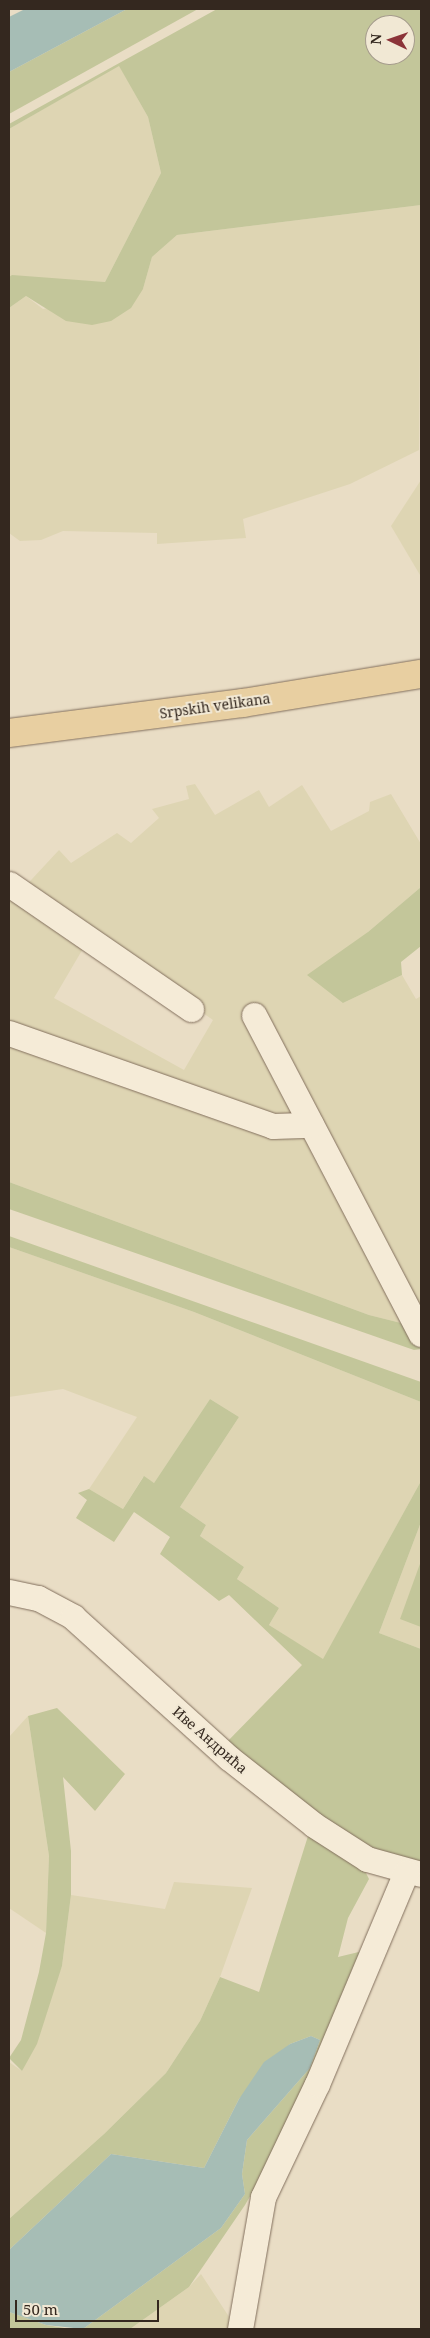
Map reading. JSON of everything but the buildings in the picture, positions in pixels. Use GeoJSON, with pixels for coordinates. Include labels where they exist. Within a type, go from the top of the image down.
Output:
{"type":"FeatureCollection","features":[{"type":"Feature","properties":{"kind":"main road","name":"Srpskih velikana"},"geometry":{"type":"LineString","coordinates":[[9,733],[243,702],[421,674]]}},
{"type":"Feature","properties":{"kind":"street"},"geometry":{"type":"LineString","coordinates":[[9,884],[190,1009]]}},
{"type":"Feature","properties":{"kind":"street"},"geometry":{"type":"LineString","coordinates":[[254,1015],[421,1334]]}},
{"type":"Feature","properties":{"kind":"street"},"geometry":{"type":"LineString","coordinates":[[9,1033],[273,1126],[311,1124]]}},
{"type":"Feature","properties":{"kind":"street","name":"Иве Андрића"},"geometry":{"type":"LineString","coordinates":[[9,1592],[38,1598],[73,1617],[230,1758],[314,1825],[367,1859],[414,1873]]}},
{"type":"Feature","properties":{"kind":"street"},"geometry":{"type":"LineString","coordinates":[[240,2329],[263,2197],[414,1873]]}},
{"type":"Feature","properties":{"kind":"shaded area"},"geometry":{"type":"Polygon","coordinates":[[[119,65],[148,117],[161,173],[105,282],[9,277],[9,129],[119,65]]]}},
{"type":"Feature","properties":{"kind":"shaded area"},"geometry":{"type":"Polygon","coordinates":[[[421,205],[419,450],[350,484],[243,519],[246,538],[157,544],[157,533],[63,531],[41,540],[20,541],[9,533],[9,308],[26,296],[43,309],[143,289],[152,257],[177,235],[421,205]]]}},
{"type":"Feature","properties":{"kind":"shaded area"},"geometry":{"type":"Polygon","coordinates":[[[421,480],[421,574],[420,575],[391,526],[421,480]]]}},
{"type":"Feature","properties":{"kind":"shaded area"},"geometry":{"type":"Polygon","coordinates":[[[195,784],[215,815],[259,790],[269,807],[302,785],[331,831],[369,811],[370,802],[391,794],[421,844],[421,887],[368,932],[343,1003],[402,975],[416,999],[421,996],[421,1328],[369,1315],[9,1182],[9,881],[19,893],[59,850],[71,863],[117,833],[131,843],[159,818],[152,809],[189,799],[186,786],[195,784]],[[91,935],[54,998],[184,1070],[213,1020],[91,935]]]}},
{"type":"Feature","properties":{"kind":"shaded area"},"geometry":{"type":"Polygon","coordinates":[[[9,1247],[194,1312],[421,1402],[421,1481],[323,1660],[269,1625],[279,1608],[237,1579],[244,1567],[200,1536],[206,1525],[180,1507],[239,1417],[210,1399],[154,1483],[143,1477],[123,1509],[89,1489],[137,1417],[63,1389],[9,1397],[9,1247]]]}},
{"type":"Feature","properties":{"kind":"shaded area"},"geometry":{"type":"Polygon","coordinates":[[[421,1522],[421,1649],[379,1633],[421,1522]]]}},
{"type":"Feature","properties":{"kind":"shaded area"},"geometry":{"type":"Polygon","coordinates":[[[28,1716],[49,1856],[46,1933],[9,1908],[9,1737],[28,1716]]]}},
{"type":"Feature","properties":{"kind":"shaded area"},"geometry":{"type":"Polygon","coordinates":[[[174,1882],[252,1888],[220,1977],[200,2021],[166,2073],[104,2134],[9,2219],[9,2062],[22,2071],[62,1966],[71,1895],[165,1909],[174,1882]]]}},
{"type":"Feature","properties":{"kind":"shaded area"},"geometry":{"type":"Polygon","coordinates":[[[201,2274],[237,2329],[130,2329],[189,2287],[201,2274]]]}},
{"type":"Feature","properties":{"kind":"green space"},"geometry":{"type":"Polygon","coordinates":[[[127,9],[198,9],[9,114],[9,72],[127,9]]]}},
{"type":"Feature","properties":{"kind":"green space"},"geometry":{"type":"Polygon","coordinates":[[[217,9],[421,9],[421,205],[177,235],[152,257],[143,289],[131,308],[111,321],[92,325],[66,321],[26,296],[9,308],[9,277],[12,275],[105,282],[161,173],[148,117],[119,66],[9,129],[9,124],[217,9]]]}},
{"type":"Feature","properties":{"kind":"green space"},"geometry":{"type":"Polygon","coordinates":[[[421,887],[421,946],[401,962],[402,975],[343,1003],[307,975],[368,932],[421,887]]]}},
{"type":"Feature","properties":{"kind":"green space"},"geometry":{"type":"Polygon","coordinates":[[[9,1182],[369,1315],[421,1328],[421,1349],[414,1350],[9,1209],[9,1182]]]}},
{"type":"Feature","properties":{"kind":"green space"},"geometry":{"type":"Polygon","coordinates":[[[9,1236],[421,1382],[421,1402],[194,1312],[9,1247],[9,1236]]]}},
{"type":"Feature","properties":{"kind":"green space"},"geometry":{"type":"Polygon","coordinates":[[[210,1399],[239,1417],[180,1507],[206,1525],[200,1536],[244,1567],[237,1579],[279,1608],[269,1625],[323,1659],[421,1481],[421,1522],[379,1633],[421,1649],[421,1868],[364,1851],[223,1746],[302,1665],[229,1595],[219,1601],[160,1554],[170,1537],[134,1512],[114,1542],[76,1518],[87,1500],[78,1493],[89,1489],[123,1509],[144,1476],[154,1483],[210,1399]]]}},
{"type":"Feature","properties":{"kind":"green space"},"geometry":{"type":"Polygon","coordinates":[[[421,1561],[421,1627],[400,1619],[421,1561]]]}},
{"type":"Feature","properties":{"kind":"green space"},"geometry":{"type":"Polygon","coordinates":[[[57,1708],[125,1774],[95,1811],[63,1777],[71,1851],[71,1895],[62,1966],[37,2044],[22,2071],[9,2058],[21,2040],[39,1972],[46,1933],[49,1856],[28,1716],[57,1708]]]}},
{"type":"Feature","properties":{"kind":"green space"},"geometry":{"type":"Polygon","coordinates":[[[308,1836],[365,1871],[369,1879],[348,1918],[338,1957],[367,1950],[283,2139],[245,2205],[189,2287],[130,2329],[83,2329],[221,2228],[245,2194],[242,2174],[247,2140],[310,2068],[320,2040],[311,2036],[290,2044],[239,2099],[204,2168],[111,2154],[9,2250],[9,2219],[104,2134],[166,2073],[200,2021],[220,1977],[259,1992],[308,1836]]]}},
{"type":"Feature","properties":{"kind":"green space"},"geometry":{"type":"Polygon","coordinates":[[[9,2312],[46,2325],[71,2329],[9,2329],[9,2312]]]}},
{"type":"Feature","properties":{"kind":"water"},"geometry":{"type":"Polygon","coordinates":[[[25,9],[127,9],[9,72],[9,17],[25,9]]]}},
{"type":"Feature","properties":{"kind":"water"},"geometry":{"type":"Polygon","coordinates":[[[311,2036],[320,2040],[310,2068],[247,2140],[242,2174],[245,2194],[221,2228],[83,2329],[46,2325],[9,2312],[9,2250],[111,2154],[204,2168],[239,2099],[264,2062],[290,2044],[311,2036]]]}}]}
